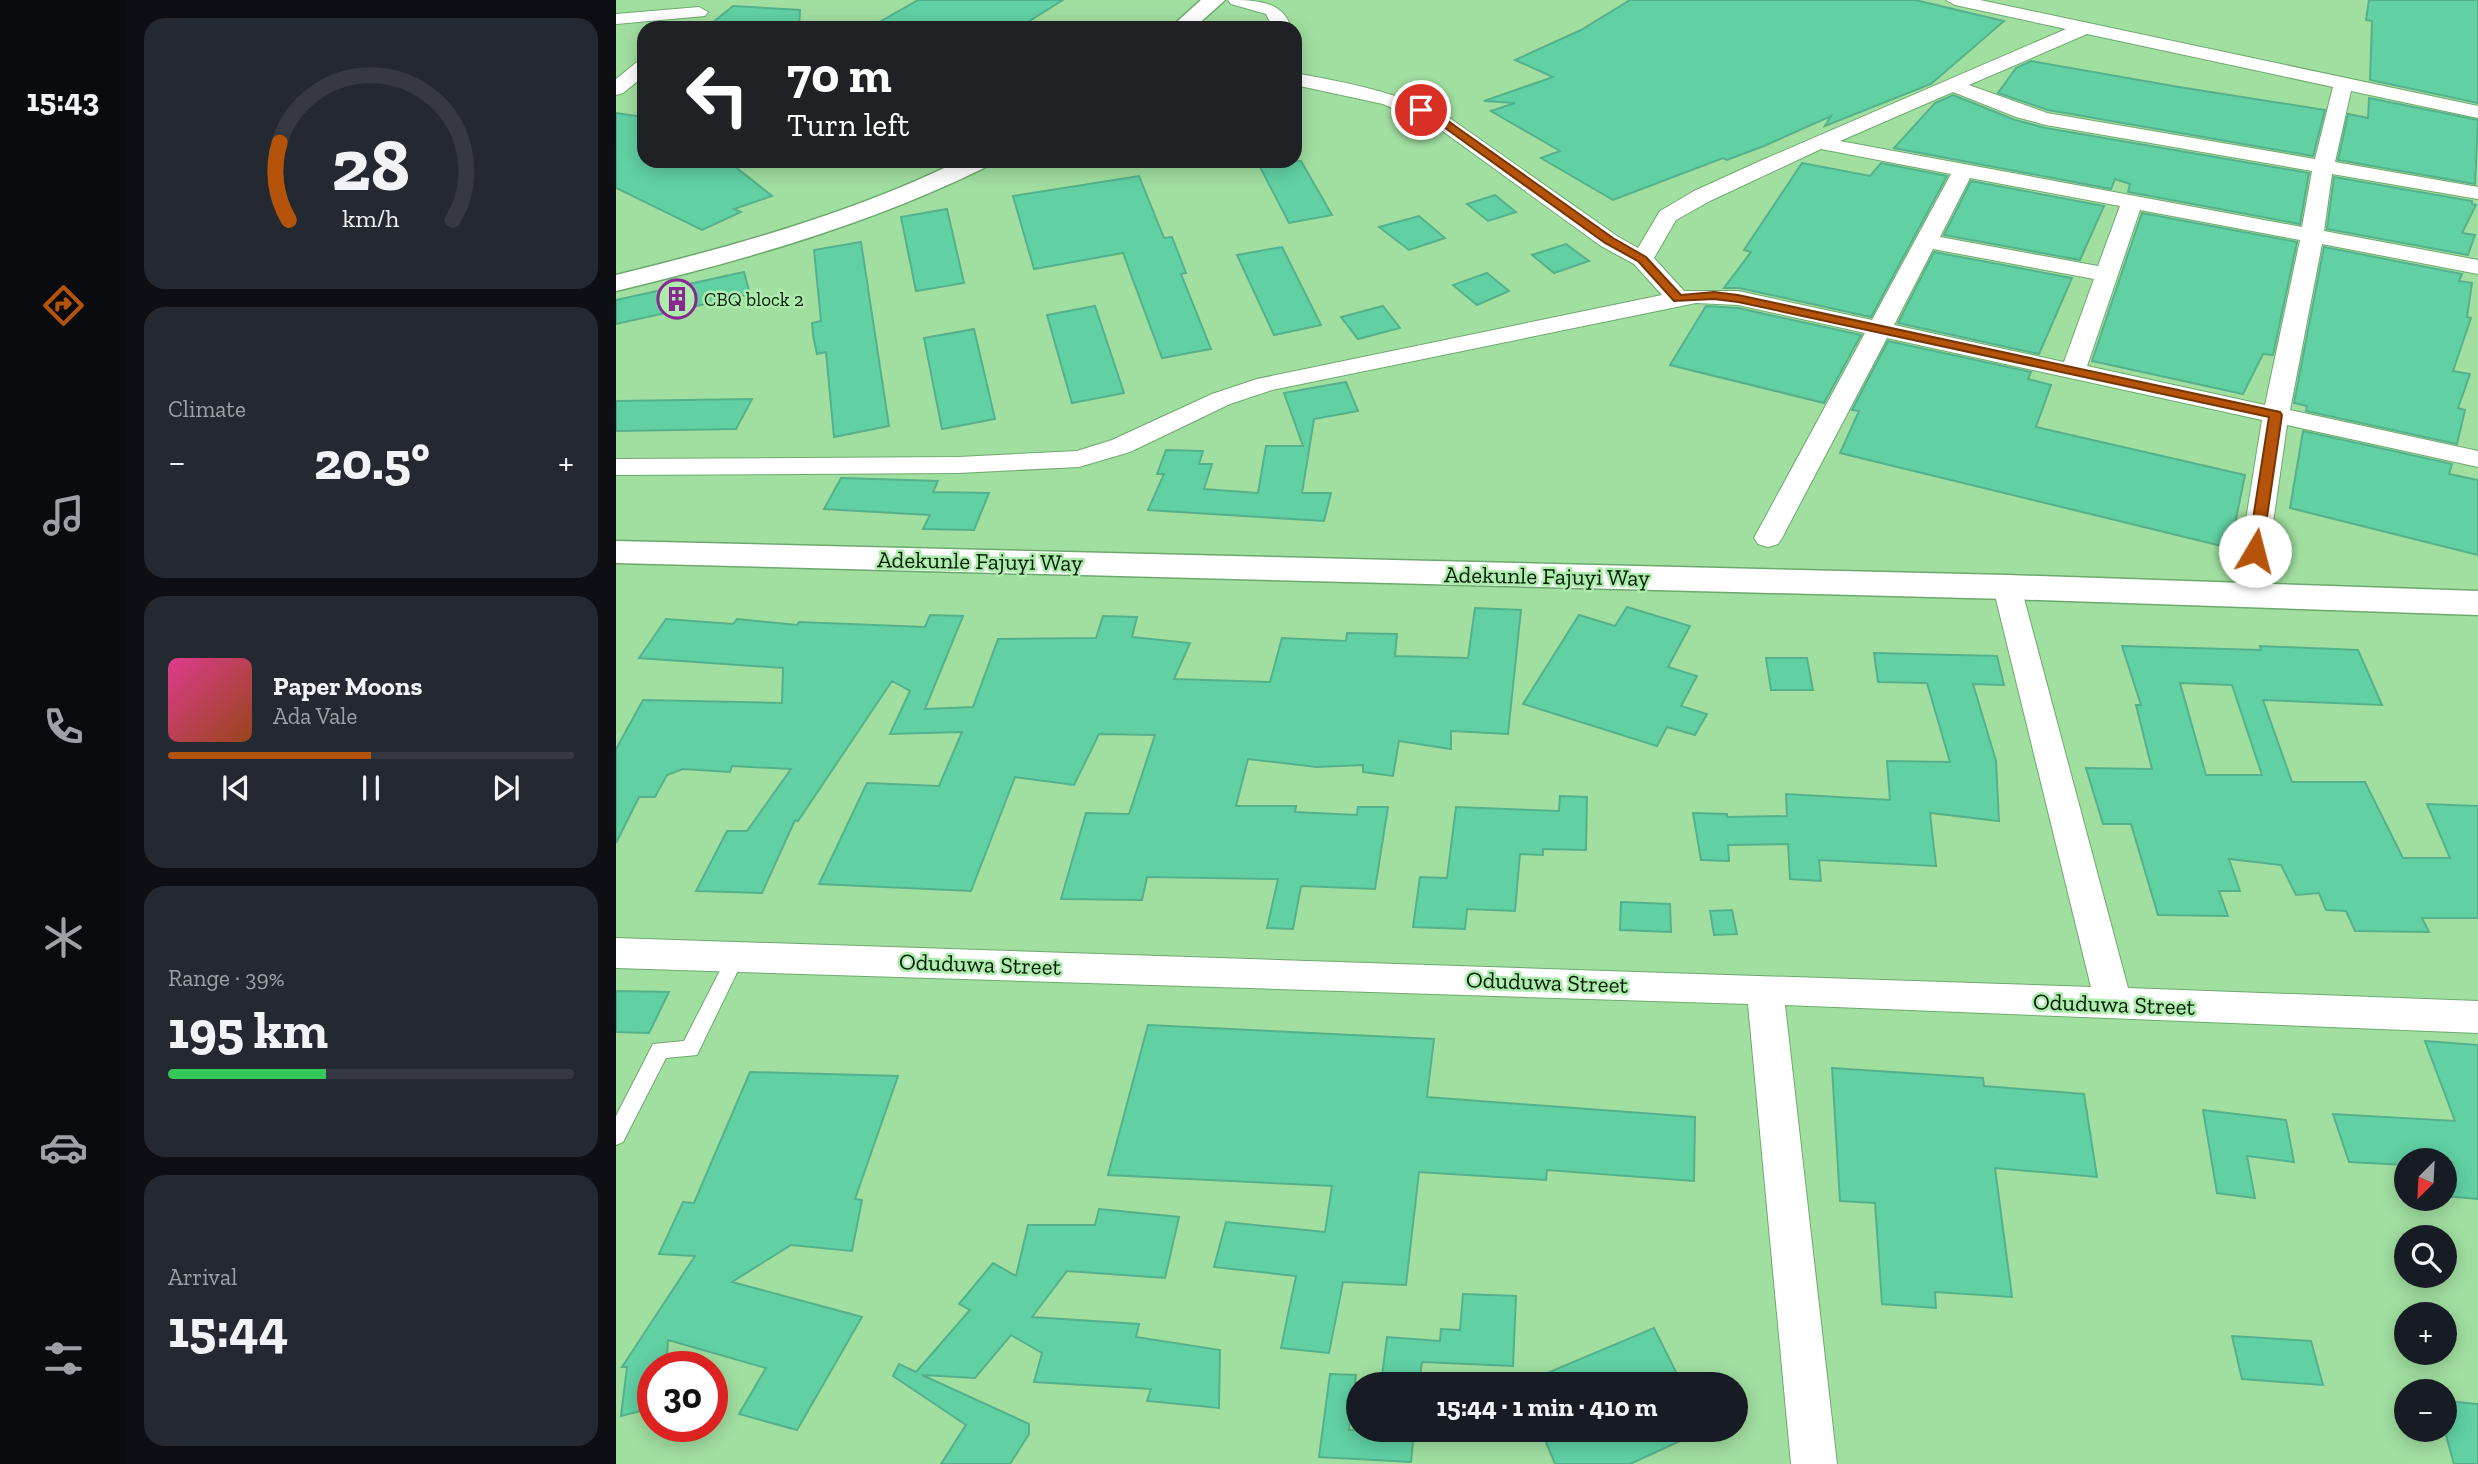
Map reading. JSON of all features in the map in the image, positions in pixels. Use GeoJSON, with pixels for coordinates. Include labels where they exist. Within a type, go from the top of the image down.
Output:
{"type":"FeatureCollection","features":[{"type":"Feature","properties":{"kind":"street"},"geometry":{"type":"LineString","coordinates":[[1189,21],[1214,0]]}},
{"type":"Feature","properties":{"kind":"street"},"geometry":{"type":"LineString","coordinates":[[1237,0],[1275,10],[1281,21]]}},
{"type":"Feature","properties":{"kind":"street"},"geometry":{"type":"LineString","coordinates":[[1955,0],[2478,112]]}},
{"type":"Feature","properties":{"kind":"street"},"geometry":{"type":"LineString","coordinates":[[616,19],[705,9],[691,21]]}},
{"type":"Feature","properties":{"kind":"street"},"geometry":{"type":"LineString","coordinates":[[1642,259],[1668,216],[1766,164],[2085,28]]}},
{"type":"Feature","properties":{"kind":"street"},"geometry":{"type":"LineString","coordinates":[[616,89],[637,72]]}},
{"type":"Feature","properties":{"kind":"street"},"geometry":{"type":"LineString","coordinates":[[1302,80],[1361,90],[1421,110],[1444,123],[1609,241],[1642,259],[1678,298]]}},
{"type":"Feature","properties":{"kind":"street"},"geometry":{"type":"LineString","coordinates":[[2255,551],[2276,415],[2323,167],[2343,83]]}},
{"type":"Feature","properties":{"kind":"street"},"geometry":{"type":"LineString","coordinates":[[1952,85],[2023,113],[2046,118],[2478,192]]}},
{"type":"Feature","properties":{"kind":"street"},"geometry":{"type":"LineString","coordinates":[[1820,143],[2478,267]]}},
{"type":"Feature","properties":{"kind":"street"},"geometry":{"type":"LineString","coordinates":[[616,283],[745,250],[816,228],[924,187],[964,168]]}},
{"type":"Feature","properties":{"kind":"street"},"geometry":{"type":"LineString","coordinates":[[1768,538],[1964,170]]}},
{"type":"Feature","properties":{"kind":"street"},"geometry":{"type":"LineString","coordinates":[[2073,371],[2132,202]]}},
{"type":"Feature","properties":{"kind":"street"},"geometry":{"type":"LineString","coordinates":[[1927,241],[2107,275]]}},
{"type":"Feature","properties":{"kind":"street"},"geometry":{"type":"LineString","coordinates":[[616,467],[958,465],[1079,458],[1121,446],[1221,400],[1266,384],[1678,298],[1714,296],[1738,298],[2478,459]]}},
{"type":"Feature","properties":{"kind":"street","name":"Adekunle Fajuyi Way"},"geometry":{"type":"LineString","coordinates":[[616,552],[2007,587],[2478,603]]}},
{"type":"Feature","properties":{"kind":"street"},"geometry":{"type":"LineString","coordinates":[[2007,587],[2114,1004]]}},
{"type":"Feature","properties":{"kind":"street","name":"Oduduwa Street"},"geometry":{"type":"LineString","coordinates":[[616,953],[1765,989],[2478,1017]]}},
{"type":"Feature","properties":{"kind":"street"},"geometry":{"type":"LineString","coordinates":[[1765,989],[1814,1464]]}},
{"type":"Feature","properties":{"kind":"lane"},"geometry":{"type":"LineString","coordinates":[[616,1136],[660,1050],[690,1049],[736,956]]}},
{"type":"Feature","properties":{"kind":"building"},"geometry":{"type":"Polygon","coordinates":[[[918,0],[1063,0],[1029,21],[881,21],[918,0]]]}},
{"type":"Feature","properties":{"kind":"building"},"geometry":{"type":"Polygon","coordinates":[[[1630,0],[1915,0],[2004,21],[1931,84],[1825,126],[1831,116],[1764,146],[1727,160],[1723,158],[1613,200],[1541,158],[1560,151],[1491,111],[1515,103],[1484,101],[1553,77],[1515,60],[1581,30],[1630,0]]]}},
{"type":"Feature","properties":{"kind":"building"},"geometry":{"type":"Polygon","coordinates":[[[2369,0],[2478,0],[2478,103],[2370,80],[2372,21],[2366,20],[2369,0]]]}},
{"type":"Feature","properties":{"kind":"building"},"geometry":{"type":"Polygon","coordinates":[[[733,6],[800,10],[799,21],[715,21],[733,6]]]}},
{"type":"Feature","properties":{"kind":"building"},"geometry":{"type":"Polygon","coordinates":[[[2031,61],[2325,110],[2313,156],[2048,110],[1998,93],[2016,68],[2031,61]]]}},
{"type":"Feature","properties":{"kind":"building"},"geometry":{"type":"Polygon","coordinates":[[[1953,95],[2015,120],[2046,128],[2309,173],[2300,224],[2128,192],[2130,184],[2115,179],[2111,189],[1894,148],[1935,103],[1953,95]]]}},
{"type":"Feature","properties":{"kind":"building"},"geometry":{"type":"Polygon","coordinates":[[[2369,98],[2478,120],[2475,184],[2338,160],[2348,114],[2368,118],[2369,98]]]}},
{"type":"Feature","properties":{"kind":"building"},"geometry":{"type":"Polygon","coordinates":[[[616,113],[637,116],[637,168],[737,168],[772,196],[734,209],[741,212],[702,230],[616,188],[616,113]]]}},
{"type":"Feature","properties":{"kind":"building"},"geometry":{"type":"Polygon","coordinates":[[[1302,163],[1332,215],[1289,223],[1261,168],[1302,168],[1302,163]]]}},
{"type":"Feature","properties":{"kind":"building"},"geometry":{"type":"Polygon","coordinates":[[[1802,163],[1870,176],[1881,163],[1947,176],[1871,317],[1739,288],[1724,288],[1751,252],[1744,250],[1802,163]]]}},
{"type":"Feature","properties":{"kind":"building"},"geometry":{"type":"Polygon","coordinates":[[[1139,176],[1164,238],[1172,237],[1186,273],[1181,274],[1211,349],[1162,358],[1123,253],[1034,269],[1013,196],[1139,176]]]}},
{"type":"Feature","properties":{"kind":"building"},"geometry":{"type":"Polygon","coordinates":[[[2334,177],[2472,201],[2472,204],[2476,205],[2462,233],[2475,235],[2468,255],[2327,229],[2334,177]]]}},
{"type":"Feature","properties":{"kind":"building"},"geometry":{"type":"Polygon","coordinates":[[[1971,181],[2104,206],[2080,260],[1944,235],[1971,181]]]}},
{"type":"Feature","properties":{"kind":"building"},"geometry":{"type":"Polygon","coordinates":[[[1495,195],[1516,212],[1488,221],[1467,204],[1495,195]]]}},
{"type":"Feature","properties":{"kind":"building"},"geometry":{"type":"Polygon","coordinates":[[[947,209],[964,283],[916,291],[901,217],[947,209]]]}},
{"type":"Feature","properties":{"kind":"building"},"geometry":{"type":"Polygon","coordinates":[[[2142,213],[2297,242],[2273,355],[2263,354],[2243,394],[2092,361],[2142,213]]]}},
{"type":"Feature","properties":{"kind":"building"},"geometry":{"type":"Polygon","coordinates":[[[1419,216],[1445,238],[1409,250],[1379,227],[1419,216]]]}},
{"type":"Feature","properties":{"kind":"building"},"geometry":{"type":"Polygon","coordinates":[[[861,242],[889,426],[834,437],[826,352],[817,354],[813,335],[812,323],[821,321],[814,250],[861,242]]]}},
{"type":"Feature","properties":{"kind":"building"},"geometry":{"type":"Polygon","coordinates":[[[1566,244],[1589,261],[1554,273],[1532,255],[1566,244]]]}},
{"type":"Feature","properties":{"kind":"building"},"geometry":{"type":"Polygon","coordinates":[[[1282,247],[1321,325],[1274,335],[1237,255],[1282,247]]]}},
{"type":"Feature","properties":{"kind":"building"},"geometry":{"type":"Polygon","coordinates":[[[2324,247],[2462,274],[2459,281],[2472,283],[2467,317],[2471,318],[2453,371],[2470,374],[2458,408],[2465,410],[2457,444],[2306,411],[2307,406],[2294,403],[2324,247]]]}},
{"type":"Feature","properties":{"kind":"building"},"geometry":{"type":"Polygon","coordinates":[[[1934,252],[2072,278],[2039,354],[1898,323],[1934,252]]]}},
{"type":"Feature","properties":{"kind":"building","name":"CBQ block 2"},"geometry":{"type":"Polygon","coordinates":[[[744,272],[750,294],[616,324],[616,300],[744,272]]]}},
{"type":"Feature","properties":{"kind":"building"},"geometry":{"type":"Polygon","coordinates":[[[1487,273],[1509,291],[1477,305],[1453,285],[1487,273]]]}},
{"type":"Feature","properties":{"kind":"building"},"geometry":{"type":"Polygon","coordinates":[[[1095,306],[1124,393],[1072,403],[1047,315],[1095,306]]]}},
{"type":"Feature","properties":{"kind":"building"},"geometry":{"type":"Polygon","coordinates":[[[1383,306],[1400,328],[1358,339],[1341,317],[1383,306]]]}},
{"type":"Feature","properties":{"kind":"building"},"geometry":{"type":"Polygon","coordinates":[[[1706,306],[1738,308],[1861,335],[1824,403],[1670,365],[1706,306]]]}},
{"type":"Feature","properties":{"kind":"building"},"geometry":{"type":"Polygon","coordinates":[[[974,329],[995,419],[942,429],[924,338],[974,329]]]}},
{"type":"Feature","properties":{"kind":"building"},"geometry":{"type":"Polygon","coordinates":[[[1888,341],[2031,372],[2028,379],[2051,385],[2036,427],[2245,475],[2230,548],[1840,453],[1859,411],[1852,410],[1888,341]]]}},
{"type":"Feature","properties":{"kind":"building"},"geometry":{"type":"Polygon","coordinates":[[[1346,382],[1358,411],[1314,419],[1302,493],[1331,493],[1324,521],[1148,510],[1164,474],[1157,474],[1166,450],[1203,451],[1199,464],[1212,464],[1204,489],[1258,493],[1266,446],[1303,446],[1284,393],[1346,382]]]}},
{"type":"Feature","properties":{"kind":"building"},"geometry":{"type":"Polygon","coordinates":[[[752,399],[736,429],[616,431],[616,401],[752,399]]]}},
{"type":"Feature","properties":{"kind":"building"},"geometry":{"type":"Polygon","coordinates":[[[2303,431],[2452,464],[2449,474],[2478,480],[2478,555],[2290,508],[2303,431]]]}},
{"type":"Feature","properties":{"kind":"building"},"geometry":{"type":"Polygon","coordinates":[[[841,478],[938,481],[933,492],[989,493],[974,530],[923,529],[930,515],[824,509],[841,478]]]}},
{"type":"Feature","properties":{"kind":"building"},"geometry":{"type":"Polygon","coordinates":[[[1627,607],[1690,626],[1668,667],[1697,676],[1681,706],[1707,714],[1695,735],[1667,727],[1657,746],[1523,704],[1579,615],[1615,626],[1627,607]]]}},
{"type":"Feature","properties":{"kind":"building"},"geometry":{"type":"Polygon","coordinates":[[[1475,608],[1521,610],[1508,734],[1451,731],[1451,749],[1399,741],[1393,776],[1363,772],[1363,765],[1317,767],[1248,759],[1236,806],[1296,806],[1295,812],[1357,815],[1358,807],[1388,807],[1375,889],[1301,886],[1293,929],[1267,928],[1278,879],[1147,877],[1142,900],[1061,899],[1086,813],[1129,814],[1155,735],[1099,734],[1074,785],[1015,777],[971,891],[819,884],[867,783],[939,786],[962,732],[890,734],[910,691],[892,681],[798,821],[795,820],[762,893],[696,891],[727,831],[747,831],[791,769],[732,766],[730,772],[683,769],[667,775],[655,797],[639,797],[616,843],[616,749],[643,700],[782,703],[783,668],[639,658],[666,619],[733,624],[737,619],[797,625],[799,622],[925,627],[930,615],[963,616],[925,709],[973,707],[998,639],[1096,638],[1103,616],[1137,617],[1132,637],[1190,643],[1174,679],[1270,682],[1282,638],[1346,641],[1347,633],[1397,634],[1395,656],[1468,658],[1475,608]]]}},
{"type":"Feature","properties":{"kind":"building"},"geometry":{"type":"Polygon","coordinates":[[[2122,646],[2261,650],[2260,646],[2358,650],[2382,705],[2263,700],[2292,782],[2365,782],[2403,858],[2450,858],[2427,804],[2478,806],[2478,918],[2422,918],[2429,932],[2355,931],[2346,911],[2326,910],[2319,893],[2296,895],[2281,865],[2229,859],[2240,891],[2219,891],[2228,916],[2158,915],[2131,824],[2103,824],[2086,768],[2152,769],[2136,705],[2141,705],[2122,646]],[[2180,683],[2206,775],[2262,775],[2232,685],[2180,683]]]}},
{"type":"Feature","properties":{"kind":"building"},"geometry":{"type":"Polygon","coordinates":[[[1874,653],[1997,656],[2004,685],[1973,684],[1996,761],[1999,821],[1930,813],[1936,866],[1819,860],[1821,881],[1790,879],[1788,844],[1728,845],[1729,861],[1701,860],[1693,813],[1727,814],[1727,817],[1787,816],[1786,794],[1890,800],[1887,761],[1950,762],[1927,683],[1878,682],[1874,653]]]}},
{"type":"Feature","properties":{"kind":"building"},"geometry":{"type":"Polygon","coordinates":[[[1766,658],[1807,658],[1813,690],[1771,690],[1766,658]]]}},
{"type":"Feature","properties":{"kind":"building"},"geometry":{"type":"Polygon","coordinates":[[[1560,796],[1587,797],[1586,850],[1543,849],[1543,855],[1520,854],[1515,911],[1467,909],[1465,929],[1413,927],[1420,877],[1447,878],[1456,807],[1559,811],[1560,796]]]}},
{"type":"Feature","properties":{"kind":"building"},"geometry":{"type":"Polygon","coordinates":[[[1621,902],[1670,904],[1671,932],[1620,930],[1621,902]]]}},
{"type":"Feature","properties":{"kind":"building"},"geometry":{"type":"Polygon","coordinates":[[[1732,910],[1737,934],[1714,935],[1710,911],[1732,910]]]}},
{"type":"Feature","properties":{"kind":"building"},"geometry":{"type":"Polygon","coordinates":[[[616,991],[669,992],[649,1033],[616,1032],[616,991]]]}},
{"type":"Feature","properties":{"kind":"building"},"geometry":{"type":"Polygon","coordinates":[[[1148,1025],[1434,1039],[1427,1097],[1695,1117],[1694,1181],[1547,1170],[1546,1180],[1419,1172],[1406,1285],[1343,1282],[1329,1353],[1281,1348],[1296,1276],[1214,1267],[1226,1222],[1325,1232],[1332,1186],[1108,1175],[1148,1025]]]}},
{"type":"Feature","properties":{"kind":"building"},"geometry":{"type":"Polygon","coordinates":[[[2425,1041],[2478,1045],[2478,1199],[2457,1197],[2457,1148],[2394,1148],[2394,1164],[2349,1162],[2333,1114],[2455,1121],[2425,1041]]]}},
{"type":"Feature","properties":{"kind":"building"},"geometry":{"type":"Polygon","coordinates":[[[1832,1068],[1983,1078],[1984,1086],[2084,1094],[2097,1177],[1995,1168],[2012,1297],[1935,1292],[1936,1308],[1882,1304],[1875,1203],[1840,1201],[1832,1068]]]}},
{"type":"Feature","properties":{"kind":"building"},"geometry":{"type":"Polygon","coordinates":[[[750,1072],[898,1076],[855,1199],[862,1200],[852,1251],[791,1245],[732,1282],[862,1317],[797,1430],[739,1414],[766,1368],[728,1357],[728,1351],[706,1351],[668,1340],[667,1351],[637,1351],[637,1412],[621,1416],[627,1367],[622,1367],[695,1256],[659,1254],[683,1202],[694,1203],[750,1072]]]}},
{"type":"Feature","properties":{"kind":"building"},"geometry":{"type":"Polygon","coordinates":[[[2203,1110],[2286,1120],[2294,1162],[2247,1156],[2255,1198],[2217,1193],[2203,1110]]]}},
{"type":"Feature","properties":{"kind":"building"},"geometry":{"type":"Polygon","coordinates":[[[1099,1209],[1179,1217],[1165,1278],[1067,1271],[1032,1317],[1139,1324],[1136,1337],[1220,1350],[1219,1408],[1147,1401],[1151,1389],[1034,1382],[1042,1353],[1011,1335],[975,1378],[922,1375],[1029,1424],[1029,1434],[1010,1464],[941,1464],[966,1425],[893,1376],[899,1364],[916,1372],[970,1310],[959,1304],[993,1263],[1016,1276],[1028,1225],[1095,1225],[1099,1209]]]}},
{"type":"Feature","properties":{"kind":"building"},"geometry":{"type":"Polygon","coordinates":[[[1463,1294],[1516,1296],[1513,1366],[1422,1362],[1421,1372],[1383,1372],[1387,1337],[1440,1341],[1441,1329],[1460,1330],[1463,1294]]]}},
{"type":"Feature","properties":{"kind":"building"},"geometry":{"type":"Polygon","coordinates":[[[1654,1328],[1676,1372],[1550,1372],[1654,1328]]]}},
{"type":"Feature","properties":{"kind":"building"},"geometry":{"type":"Polygon","coordinates":[[[2232,1336],[2311,1341],[2323,1385],[2242,1379],[2232,1336]]]}},
{"type":"Feature","properties":{"kind":"building"},"geometry":{"type":"Polygon","coordinates":[[[1330,1374],[1346,1375],[1346,1442],[1413,1442],[1411,1462],[1319,1457],[1330,1374]]]}},
{"type":"Feature","properties":{"kind":"building"},"geometry":{"type":"Polygon","coordinates":[[[2457,1402],[2478,1404],[2478,1464],[2454,1464],[2448,1442],[2457,1442],[2457,1402]]]}},
{"type":"Feature","properties":{"kind":"building"},"geometry":{"type":"Polygon","coordinates":[[[1546,1442],[1678,1442],[1630,1464],[1555,1464],[1546,1442]]]}},
{"type":"Feature","properties":{"kind":"place","name":"CBQ block 2"},"geometry":{"type":"Point","coordinates":[677,299]}},
{"type":"Feature","properties":{"kind":"route"},"geometry":{"type":"LineString","coordinates":[[1421,110],[1444,123],[1609,241],[1642,259],[1678,298],[1738,298],[2276,415],[2255,551]]}}]}
